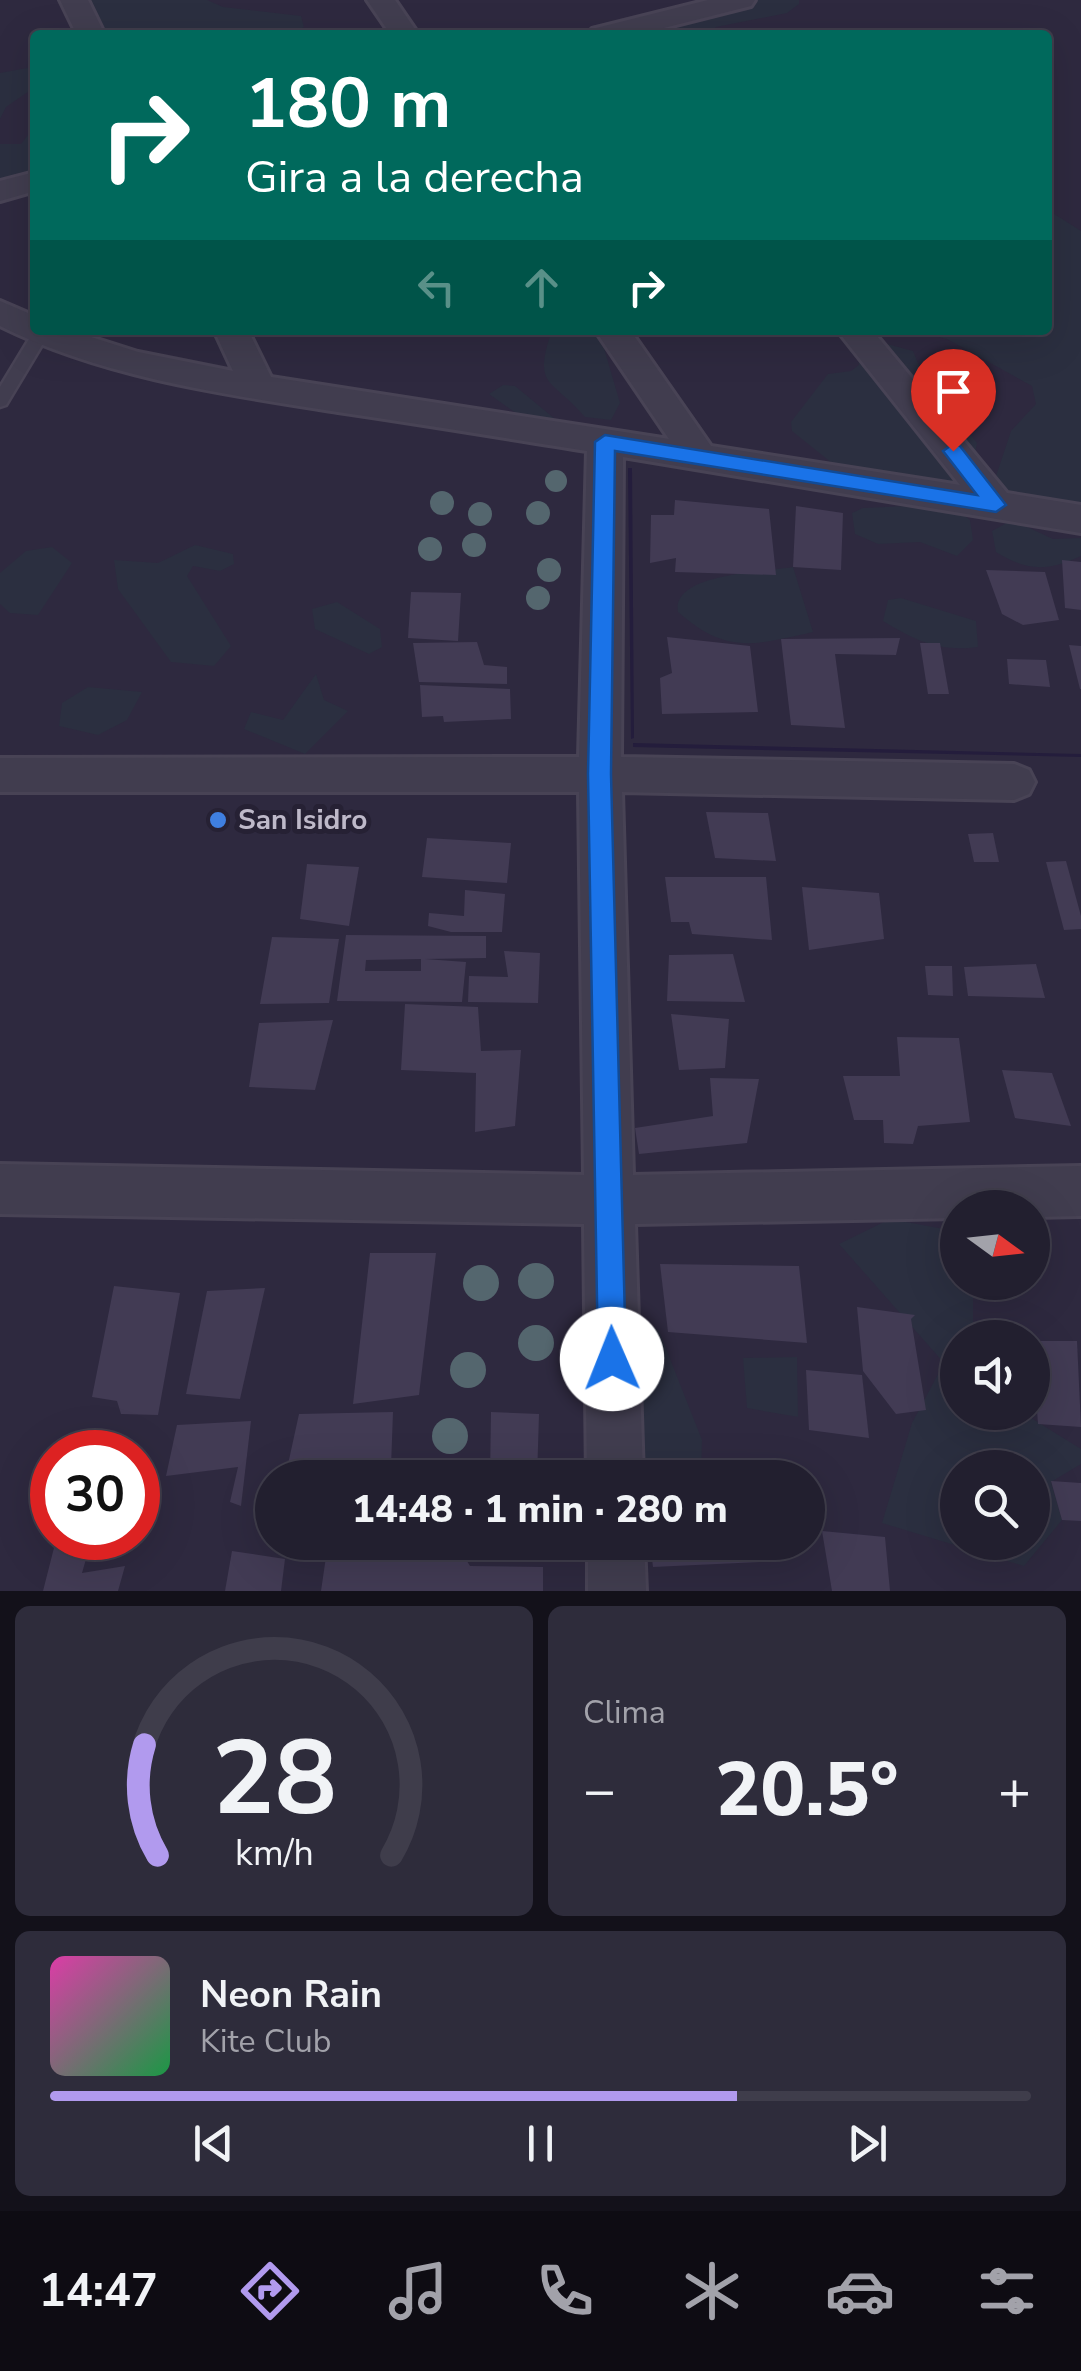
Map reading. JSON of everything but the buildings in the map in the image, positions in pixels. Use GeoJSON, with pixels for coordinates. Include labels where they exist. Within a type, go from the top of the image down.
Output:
{"type":"FeatureCollection","features":[{"type":"Feature","properties":{"kind":"street"},"geometry":{"type":"LineString","coordinates":[[74,0],[88,30]]}},
{"type":"Feature","properties":{"kind":"street"},"geometry":{"type":"LineString","coordinates":[[381,0],[402,30]]}},
{"type":"Feature","properties":{"kind":"street"},"geometry":{"type":"LineString","coordinates":[[600,0],[616,30]]}},
{"type":"Feature","properties":{"kind":"street"},"geometry":{"type":"LineString","coordinates":[[629,30],[741,0]]}},
{"type":"Feature","properties":{"kind":"street"},"geometry":{"type":"LineString","coordinates":[[0,191],[30,182]]}},
{"type":"Feature","properties":{"kind":"street"},"geometry":{"type":"LineString","coordinates":[[0,312],[30,329]]}},
{"type":"Feature","properties":{"kind":"street"},"geometry":{"type":"LineString","coordinates":[[40,335],[257,385],[1081,520]]}},
{"type":"Feature","properties":{"kind":"street"},"geometry":{"type":"LineString","coordinates":[[233,335],[257,385]]}},
{"type":"Feature","properties":{"kind":"street"},"geometry":{"type":"LineString","coordinates":[[615,335],[700,457]]}},
{"type":"Feature","properties":{"kind":"street"},"geometry":{"type":"LineString","coordinates":[[858,335],[996,505]]}},
{"type":"Feature","properties":{"kind":"street"},"geometry":{"type":"LineString","coordinates":[[605,442],[600,774],[615,1460]]}},
{"type":"Feature","properties":{"kind":"street"},"geometry":{"type":"LineString","coordinates":[[0,775],[600,774],[1014,782]]}},
{"type":"Feature","properties":{"kind":"street"},"geometry":{"type":"LineString","coordinates":[[0,1189],[608,1200],[1081,1192]]}},
{"type":"Feature","properties":{"kind":"street"},"geometry":{"type":"LineString","coordinates":[[617,1560],[618,1591]]}},
{"type":"Feature","properties":{"kind":"lane"},"geometry":{"type":"LineString","coordinates":[[0,401],[40,335]]}},
{"type":"Feature","properties":{"kind":"shaded area"},"geometry":{"type":"Polygon","coordinates":[[[69,0],[207,0],[223,7],[301,16],[304,27],[105,30],[93,15],[69,0]]]}},
{"type":"Feature","properties":{"kind":"shaded area"},"geometry":{"type":"Polygon","coordinates":[[[695,0],[799,0],[787,13],[713,30],[663,30],[695,8],[695,0]]]}},
{"type":"Feature","properties":{"kind":"shaded area"},"geometry":{"type":"Polygon","coordinates":[[[30,69],[30,90],[6,107],[0,119],[0,73],[30,69]]]}},
{"type":"Feature","properties":{"kind":"shaded area"},"geometry":{"type":"Polygon","coordinates":[[[30,132],[30,183],[0,188],[0,144],[21,144],[30,132]]]}},
{"type":"Feature","properties":{"kind":"shaded area"},"geometry":{"type":"Polygon","coordinates":[[[1052,213],[1081,231],[1081,509],[1023,499],[995,479],[1011,431],[1036,404],[1032,386],[947,339],[930,335],[1052,335],[1052,213]]]}},
{"type":"Feature","properties":{"kind":"shaded area"},"geometry":{"type":"Polygon","coordinates":[[[550,335],[601,338],[620,403],[611,420],[585,417],[549,381],[544,364],[550,335]]]}},
{"type":"Feature","properties":{"kind":"shaded area"},"geometry":{"type":"Polygon","coordinates":[[[865,338],[913,351],[922,373],[977,443],[971,473],[958,490],[913,488],[877,471],[837,467],[792,431],[791,422],[828,374],[851,371],[859,365],[855,340],[865,338]]]}},
{"type":"Feature","properties":{"kind":"shaded area"},"geometry":{"type":"Polygon","coordinates":[[[503,385],[515,386],[555,419],[556,433],[542,432],[489,394],[503,385]]]}},
{"type":"Feature","properties":{"kind":"shaded area"},"geometry":{"type":"Polygon","coordinates":[[[628,468],[632,468],[631,739],[628,468]]]}},
{"type":"Feature","properties":{"kind":"shaded area"},"geometry":{"type":"Polygon","coordinates":[[[949,504],[970,520],[973,540],[957,556],[920,542],[878,544],[855,534],[852,513],[863,508],[949,504]]]}},
{"type":"Feature","properties":{"kind":"shaded area"},"geometry":{"type":"Polygon","coordinates":[[[1012,520],[1053,539],[1081,538],[1081,556],[1048,567],[1008,559],[996,552],[992,531],[1012,520]]]}},
{"type":"Feature","properties":{"kind":"shaded area"},"geometry":{"type":"Polygon","coordinates":[[[195,545],[233,554],[234,564],[220,571],[193,566],[187,576],[231,646],[214,666],[171,662],[118,589],[114,560],[158,563],[195,545]]]}},
{"type":"Feature","properties":{"kind":"shaded area"},"geometry":{"type":"Polygon","coordinates":[[[52,547],[72,563],[38,615],[10,613],[0,604],[0,573],[26,551],[52,547]]]}},
{"type":"Feature","properties":{"kind":"shaded area"},"geometry":{"type":"Polygon","coordinates":[[[793,567],[813,632],[757,643],[727,641],[695,626],[678,612],[680,599],[704,582],[793,567]]]}},
{"type":"Feature","properties":{"kind":"shaded area"},"geometry":{"type":"Polygon","coordinates":[[[901,598],[976,621],[978,647],[951,648],[928,643],[883,621],[888,600],[901,598]]]}},
{"type":"Feature","properties":{"kind":"shaded area"},"geometry":{"type":"Polygon","coordinates":[[[337,602],[380,629],[382,647],[369,654],[315,629],[312,609],[337,602]]]}},
{"type":"Feature","properties":{"kind":"shaded area"},"geometry":{"type":"Polygon","coordinates":[[[316,674],[324,700],[348,711],[305,754],[244,729],[251,712],[283,720],[316,674]]]}},
{"type":"Feature","properties":{"kind":"shaded area"},"geometry":{"type":"Polygon","coordinates":[[[88,687],[142,692],[127,720],[98,735],[59,726],[62,703],[88,687]]]}},
{"type":"Feature","properties":{"kind":"shaded area"},"geometry":{"type":"Polygon","coordinates":[[[633,743],[1081,754],[1081,757],[633,747],[633,743]]]}},
{"type":"Feature","properties":{"kind":"shaded area"},"geometry":{"type":"Polygon","coordinates":[[[890,1219],[940,1228],[940,1300],[973,1300],[973,1320],[940,1320],[940,1358],[839,1244],[890,1219]]]}},
{"type":"Feature","properties":{"kind":"shaded area"},"geometry":{"type":"Polygon","coordinates":[[[643,1319],[659,1331],[702,1440],[701,1460],[614,1460],[626,1321],[643,1319]]]}},
{"type":"Feature","properties":{"kind":"shaded area"},"geometry":{"type":"Polygon","coordinates":[[[797,1357],[798,1417],[747,1408],[743,1358],[797,1357]]]}},
{"type":"Feature","properties":{"kind":"shaded area"},"geometry":{"type":"Polygon","coordinates":[[[940,1370],[940,1430],[1050,1430],[1081,1449],[1081,1464],[1051,1482],[1062,1520],[1050,1535],[1050,1450],[940,1450],[940,1541],[882,1523],[912,1423],[940,1370]]]}},
{"type":"Feature","properties":{"kind":"shaded area"},"geometry":{"type":"Polygon","coordinates":[[[1004,1560],[1029,1560],[1024,1566],[1004,1560]]]}},
{"type":"Feature","properties":{"kind":"place","name":"San Isidro"},"geometry":{"type":"Point","coordinates":[218,820]}},
{"type":"Feature","properties":{"kind":"route"},"geometry":{"type":"LineString","coordinates":[[612,1359],[600,774],[605,442],[996,505],[953,451]]}}]}
